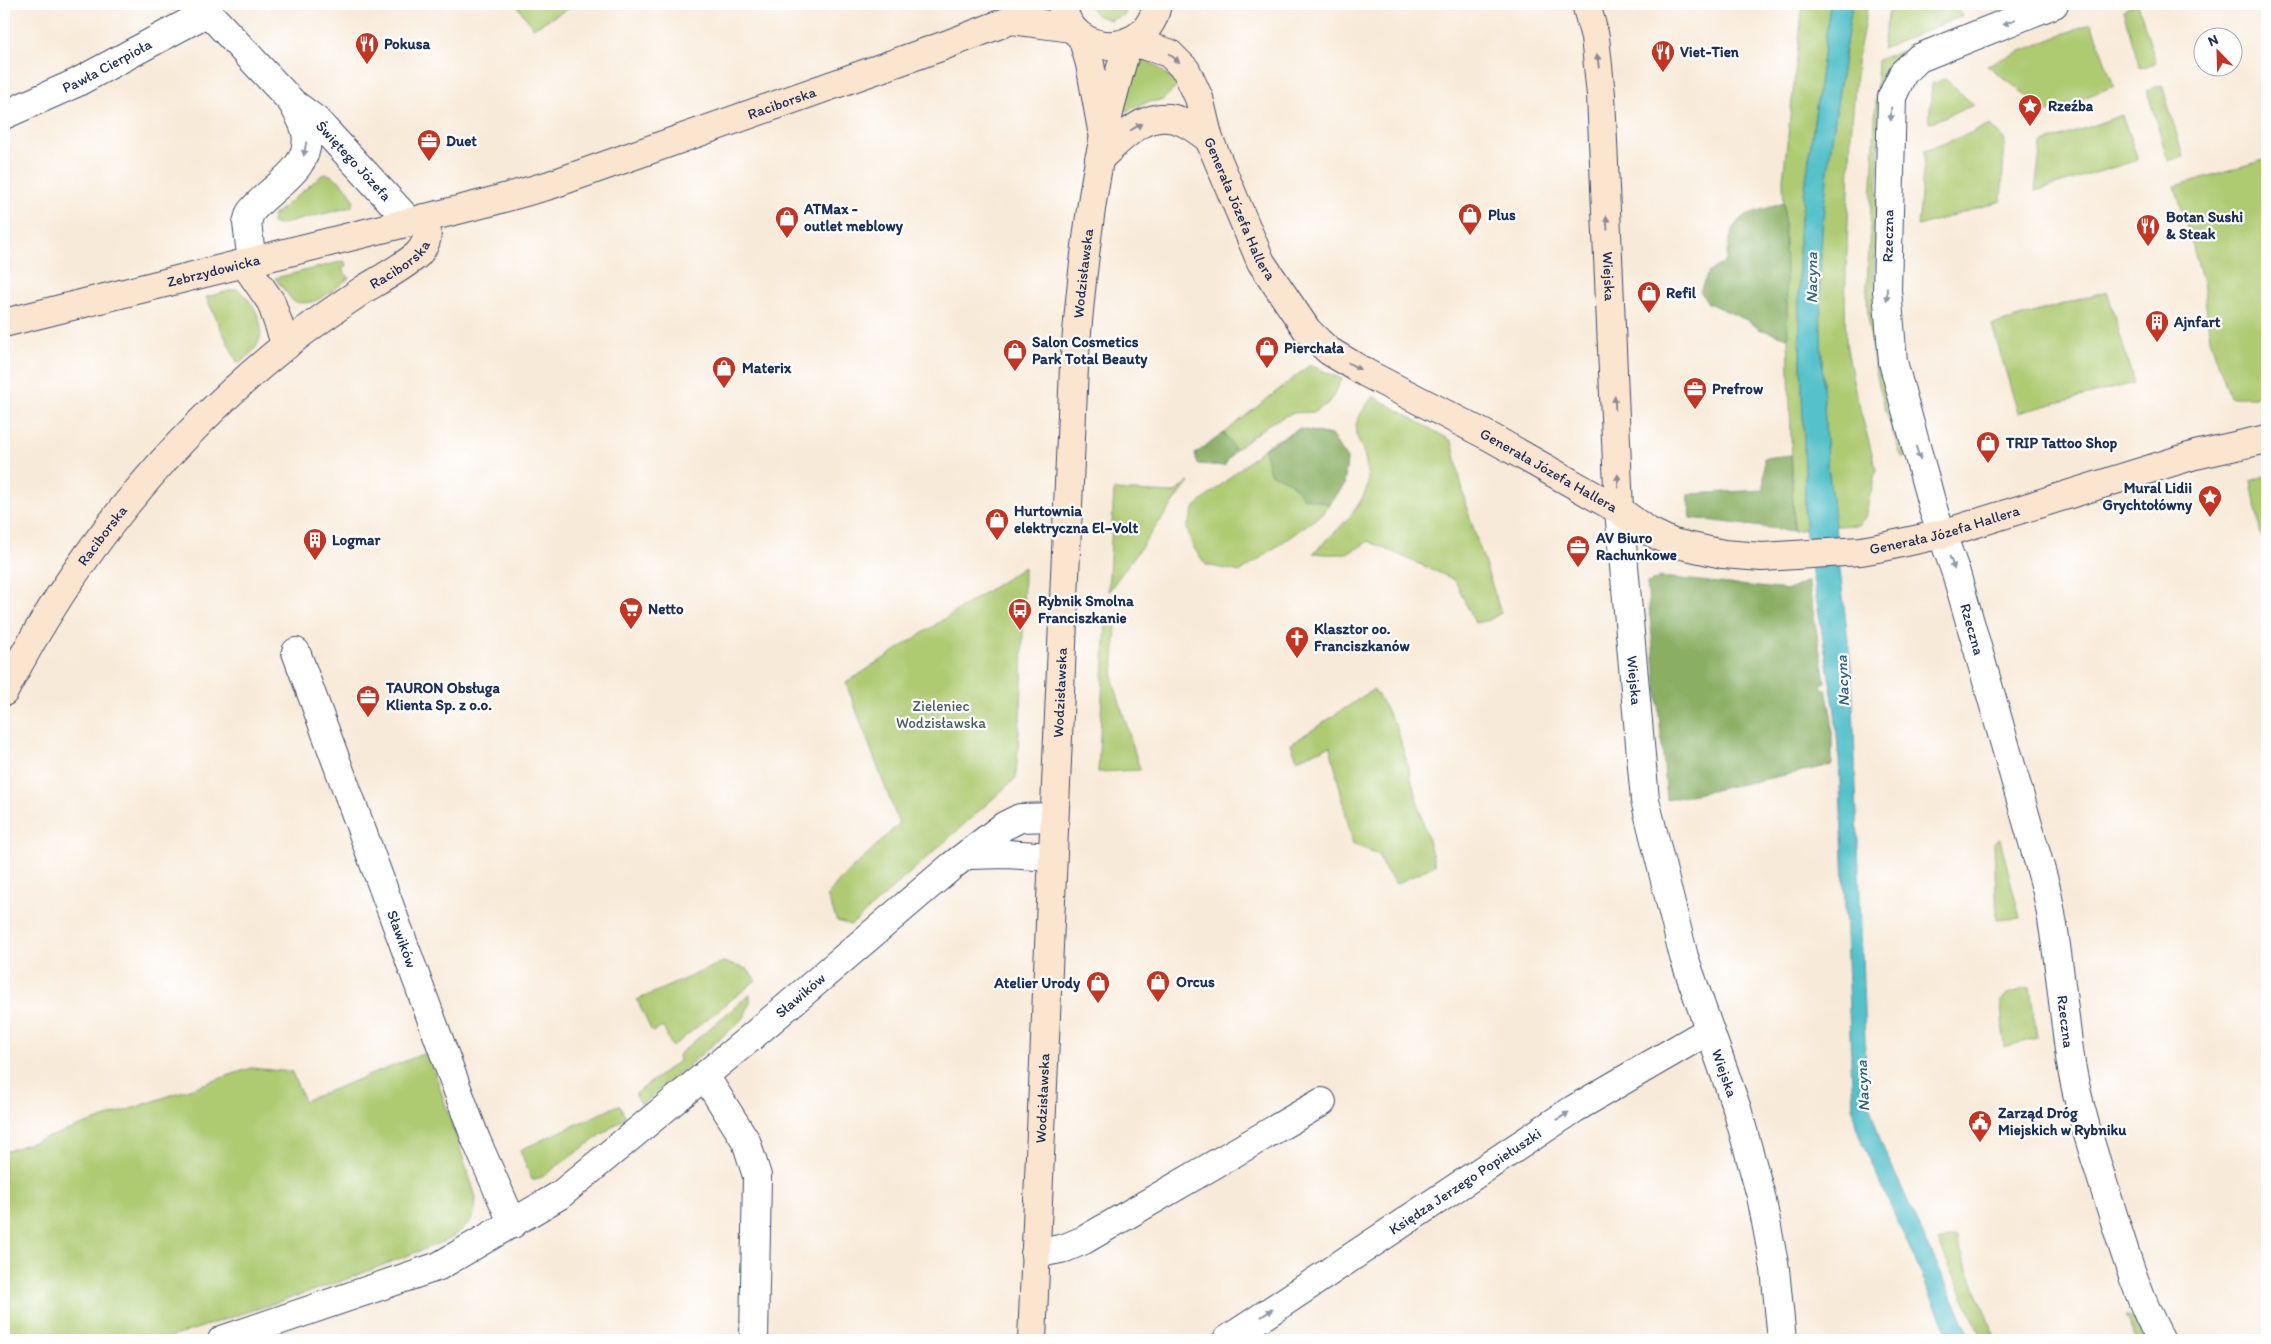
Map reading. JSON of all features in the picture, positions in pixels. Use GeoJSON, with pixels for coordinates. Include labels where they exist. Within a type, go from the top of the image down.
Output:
{"type":"FeatureCollection","features":[{"type":"Feature","properties":{"kind":"street"},"geometry":{"type":"LineString","coordinates":[[1130,41],[1147,28],[1157,4]]}},
{"type":"Feature","properties":{"kind":"street","name":"Wiejska"},"geometry":{"type":"LineString","coordinates":[[1586,4],[1595,37],[1601,95],[1619,510],[1645,800],[1684,957],[1708,1031],[1737,1108],[1761,1196],[1775,1269],[1782,1340]]}},
{"type":"Feature","properties":{"kind":"street","name":"Rzeczna"},"geometry":{"type":"LineString","coordinates":[[2054,4],[1920,58],[1903,73],[1892,97],[1887,282],[1889,328],[1900,392],[1942,534],[1956,574],[2050,908],[2071,1063],[2082,1117],[2125,1252],[2146,1309],[2161,1340]]}},
{"type":"Feature","properties":{"kind":"street","name":"Świętego Józefa"},"geometry":{"type":"LineString","coordinates":[[204,8],[293,103],[316,120],[417,220]]}},
{"type":"Feature","properties":{"kind":"street","name":"Pawła Cierpioła"},"geometry":{"type":"LineString","coordinates":[[4,115],[76,83],[204,8]]}},
{"type":"Feature","properties":{"kind":"street","name":"Raciborska"},"geometry":{"type":"LineString","coordinates":[[4,692],[34,636],[67,583],[119,514],[202,422],[286,346],[333,310],[417,255],[428,237],[417,220],[523,193],[575,177],[1020,12],[1072,23],[1105,45],[1130,41]]}},
{"type":"Feature","properties":{"kind":"street","name":"Wodzisławska"},"geometry":{"type":"LineString","coordinates":[[1072,23],[1090,64],[1101,146]]}},
{"type":"Feature","properties":{"kind":"street","name":"Generała Józefa Hallera"},"geometry":{"type":"LineString","coordinates":[[1130,41],[1170,53],[1182,64],[1199,98],[1210,139],[1262,262],[1307,330],[1329,351],[1366,373],[1492,438],[1619,510],[1646,530],[1688,547],[1743,556],[1786,556],[1852,551],[1942,534],[2188,458],[2267,438]]}},
{"type":"Feature","properties":{"kind":"street","name":"Wodzisławska"},"geometry":{"type":"LineString","coordinates":[[1032,1340],[1053,817],[1074,366],[1082,280],[1101,146],[1130,41]]}},
{"type":"Feature","properties":{"kind":"street","name":"Świętego Józefa"},"geometry":{"type":"LineString","coordinates":[[248,262],[247,223],[250,213],[297,166],[305,153],[306,133],[293,103]]}},
{"type":"Feature","properties":{"kind":"street"},"geometry":{"type":"LineString","coordinates":[[1101,146],[1153,119],[1163,118],[1183,122],[1210,139]]}},
{"type":"Feature","properties":{"kind":"street","name":"Zebrzydowicka"},"geometry":{"type":"LineString","coordinates":[[4,323],[417,220]]}},
{"type":"Feature","properties":{"kind":"street"},"geometry":{"type":"LineString","coordinates":[[248,262],[271,302],[286,346]]}},
{"type":"Feature","properties":{"kind":"street","name":"Sławików"},"geometry":{"type":"LineString","coordinates":[[296,652],[476,1140],[513,1224]]}},
{"type":"Feature","properties":{"kind":"street","name":"Sławików"},"geometry":{"type":"LineString","coordinates":[[222,1340],[431,1270],[560,1195],[968,855],[1012,821],[1034,817],[1053,817]]}},
{"type":"Feature","properties":{"kind":"street"},"geometry":{"type":"LineString","coordinates":[[968,855],[1007,854],[1052,858]]}},
{"type":"Feature","properties":{"kind":"street","name":"Księdza Jerzego Popiełuszki"},"geometry":{"type":"LineString","coordinates":[[1227,1340],[1574,1109],[1708,1031]]}},
{"type":"Feature","properties":{"kind":"street"},"geometry":{"type":"LineString","coordinates":[[705,1076],[746,1141],[757,1176],[754,1340]]}},
{"type":"Feature","properties":{"kind":"street"},"geometry":{"type":"LineString","coordinates":[[1035,1254],[1065,1248],[1084,1240],[1322,1102]]}},
{"type":"Feature","properties":{"kind":"green space"},"geometry":{"type":"Polygon","coordinates":[[[516,4],[577,4],[533,28],[516,4]]]}},
{"type":"Feature","properties":{"kind":"green space"},"geometry":{"type":"Polygon","coordinates":[[[1088,4],[1131,4],[1124,15],[1110,20],[1096,15],[1088,4]]]}},
{"type":"Feature","properties":{"kind":"green space"},"geometry":{"type":"Polygon","coordinates":[[[1803,4],[1830,4],[1799,232],[1799,310],[1805,473],[1805,529],[1794,531],[1783,179],[1803,4]]]}},
{"type":"Feature","properties":{"kind":"green space"},"geometry":{"type":"Polygon","coordinates":[[[1852,4],[1868,4],[1857,62],[1851,134],[1845,305],[1846,343],[1854,386],[1876,469],[1865,518],[1858,525],[1834,526],[1827,467],[1821,319],[1822,230],[1835,117],[1852,4]]]}},
{"type":"Feature","properties":{"kind":"green space"},"geometry":{"type":"Polygon","coordinates":[[[1890,4],[1962,4],[1963,8],[1959,9],[1962,16],[1882,49],[1890,4]]]}},
{"type":"Feature","properties":{"kind":"green space"},"geometry":{"type":"Polygon","coordinates":[[[2138,4],[2156,63],[2140,68],[2123,10],[2138,4]]]}},
{"type":"Feature","properties":{"kind":"green space"},"geometry":{"type":"Polygon","coordinates":[[[2091,23],[2114,86],[2048,112],[1987,65],[2091,23]]]}},
{"type":"Feature","properties":{"kind":"green space"},"geometry":{"type":"Polygon","coordinates":[[[1901,51],[1890,64],[1881,88],[1873,321],[1881,373],[1906,457],[1902,458],[1888,417],[1877,374],[1870,332],[1867,288],[1878,60],[1901,51]]]}},
{"type":"Feature","properties":{"kind":"green space"},"geometry":{"type":"Polygon","coordinates":[[[1137,56],[1158,67],[1178,85],[1163,100],[1148,102],[1126,111],[1124,109],[1137,56]]]}},
{"type":"Feature","properties":{"kind":"green space"},"geometry":{"type":"Polygon","coordinates":[[[1945,79],[1974,105],[1929,123],[1932,84],[1945,79]]]}},
{"type":"Feature","properties":{"kind":"green space"},"geometry":{"type":"Polygon","coordinates":[[[2162,85],[2183,156],[2168,161],[2147,90],[2162,85]]]}},
{"type":"Feature","properties":{"kind":"green space"},"geometry":{"type":"Polygon","coordinates":[[[2122,115],[2138,160],[2035,191],[2041,144],[2122,115]]]}},
{"type":"Feature","properties":{"kind":"green space"},"geometry":{"type":"Polygon","coordinates":[[[1990,125],[2005,140],[2001,201],[1918,226],[1925,151],[1990,125]]]}},
{"type":"Feature","properties":{"kind":"green space"},"geometry":{"type":"Polygon","coordinates":[[[2267,159],[2267,394],[2261,392],[2254,397],[2230,397],[2210,339],[2203,282],[2175,186],[2267,159]]]}},
{"type":"Feature","properties":{"kind":"green space"},"geometry":{"type":"Polygon","coordinates":[[[327,174],[344,185],[350,193],[354,201],[351,207],[278,225],[272,223],[273,216],[322,175],[327,174]]]}},
{"type":"Feature","properties":{"kind":"green space"},"geometry":{"type":"Polygon","coordinates":[[[1784,203],[1788,338],[1759,329],[1749,321],[1708,303],[1700,291],[1708,273],[1726,261],[1732,233],[1741,218],[1784,203]]]}},
{"type":"Feature","properties":{"kind":"green space"},"geometry":{"type":"Polygon","coordinates":[[[344,261],[347,266],[342,269],[349,278],[330,293],[308,302],[293,301],[275,278],[344,261]]]}},
{"type":"Feature","properties":{"kind":"green space"},"geometry":{"type":"Polygon","coordinates":[[[237,289],[250,301],[261,326],[261,335],[258,343],[251,353],[238,364],[206,297],[237,289]]]}},
{"type":"Feature","properties":{"kind":"green space"},"geometry":{"type":"Polygon","coordinates":[[[2107,291],[2134,383],[2018,413],[1992,325],[2107,291]]]}},
{"type":"Feature","properties":{"kind":"green space"},"geometry":{"type":"Polygon","coordinates":[[[1310,365],[1342,379],[1330,402],[1314,412],[1292,413],[1270,423],[1235,450],[1224,433],[1310,365]]]}},
{"type":"Feature","properties":{"kind":"green space"},"geometry":{"type":"Polygon","coordinates":[[[1373,396],[1452,441],[1466,506],[1501,613],[1489,620],[1475,623],[1455,580],[1368,541],[1354,550],[1342,554],[1313,553],[1351,515],[1367,488],[1368,480],[1365,459],[1356,435],[1356,429],[1357,421],[1373,396]]]}},
{"type":"Feature","properties":{"kind":"green space"},"geometry":{"type":"Polygon","coordinates":[[[1299,429],[1331,435],[1347,459],[1344,485],[1322,514],[1241,572],[1206,565],[1192,545],[1187,528],[1195,507],[1269,444],[1299,429]]]}},
{"type":"Feature","properties":{"kind":"green space"},"geometry":{"type":"Polygon","coordinates":[[[1299,429],[1331,435],[1347,459],[1344,485],[1329,504],[1303,497],[1290,482],[1270,473],[1264,449],[1299,429]]]}},
{"type":"Feature","properties":{"kind":"green space"},"geometry":{"type":"Polygon","coordinates":[[[1224,433],[1235,450],[1224,466],[1198,464],[1195,454],[1224,433]]]}},
{"type":"Feature","properties":{"kind":"green space"},"geometry":{"type":"Polygon","coordinates":[[[1791,455],[1794,531],[1691,518],[1688,494],[1764,490],[1764,458],[1791,455]]]}},
{"type":"Feature","properties":{"kind":"green space"},"geometry":{"type":"Polygon","coordinates":[[[2267,475],[2267,536],[2261,536],[2251,481],[2267,475]]]}},
{"type":"Feature","properties":{"kind":"green space"},"geometry":{"type":"Polygon","coordinates":[[[1189,482],[1108,592],[1114,490],[1174,493],[1189,482]]]}},
{"type":"Feature","properties":{"kind":"green space","name":"Zieleniec Wodzisławska"},"geometry":{"type":"Polygon","coordinates":[[[1024,567],[1022,688],[1016,778],[851,925],[837,921],[827,896],[841,879],[899,824],[846,683],[1024,567]]]}},
{"type":"Feature","properties":{"kind":"green space"},"geometry":{"type":"Polygon","coordinates":[[[1661,577],[1788,590],[1808,581],[1825,682],[1821,684],[1822,688],[1826,689],[1832,720],[1832,765],[1667,800],[1647,583],[1661,577]]]}},
{"type":"Feature","properties":{"kind":"green space"},"geometry":{"type":"Polygon","coordinates":[[[1106,622],[1116,623],[1113,680],[1140,770],[1098,772],[1106,622]]]}},
{"type":"Feature","properties":{"kind":"green space"},"geometry":{"type":"Polygon","coordinates":[[[1374,689],[1397,728],[1435,865],[1396,884],[1382,865],[1378,854],[1353,844],[1330,746],[1297,759],[1291,744],[1374,689]]]}},
{"type":"Feature","properties":{"kind":"green space"},"geometry":{"type":"Polygon","coordinates":[[[2000,839],[2020,918],[1997,920],[1994,842],[2000,839]]]}},
{"type":"Feature","properties":{"kind":"green space"},"geometry":{"type":"Polygon","coordinates":[[[723,962],[747,969],[756,980],[672,1047],[663,1027],[652,1032],[637,1000],[723,962]]]}},
{"type":"Feature","properties":{"kind":"green space"},"geometry":{"type":"Polygon","coordinates":[[[2030,987],[2037,1038],[2004,1047],[2001,1002],[2008,994],[2030,987]]]}},
{"type":"Feature","properties":{"kind":"green space"},"geometry":{"type":"Polygon","coordinates":[[[750,994],[750,1002],[744,1018],[642,1105],[635,1094],[679,1061],[678,1055],[750,994]]]}},
{"type":"Feature","properties":{"kind":"green space"},"geometry":{"type":"Polygon","coordinates":[[[428,1052],[476,1197],[475,1209],[470,1223],[450,1239],[342,1281],[162,1340],[4,1340],[4,1152],[251,1068],[292,1072],[304,1101],[428,1052]]]}},
{"type":"Feature","properties":{"kind":"green space"},"geometry":{"type":"Polygon","coordinates":[[[619,1105],[626,1117],[542,1177],[532,1180],[520,1150],[619,1105]]]}},
{"type":"Feature","properties":{"kind":"green space"},"geometry":{"type":"Polygon","coordinates":[[[1955,1236],[1996,1340],[1983,1340],[1938,1241],[1955,1236]]]}},
{"type":"Feature","properties":{"kind":"green space"},"geometry":{"type":"Polygon","coordinates":[[[2125,1316],[2134,1320],[2145,1340],[2137,1340],[2125,1316]]]}},
{"type":"Feature","properties":{"kind":"water","name":"Nacyna"},"geometry":{"type":"Polygon","coordinates":[[[1830,4],[1852,4],[1835,117],[1822,230],[1821,319],[1827,467],[1852,676],[1866,1067],[1870,1106],[1881,1143],[1972,1340],[1953,1340],[1948,1334],[1862,1142],[1853,1110],[1839,759],[1835,712],[1805,529],[1805,473],[1799,310],[1799,232],[1830,4]]]}},
{"type":"Feature","properties":{"kind":"place","name":"Pokusa"},"geometry":{"type":"Point","coordinates":[367,65]}},
{"type":"Feature","properties":{"kind":"place","name":"Viet-Tien"},"geometry":{"type":"Point","coordinates":[1663,73]}},
{"type":"Feature","properties":{"kind":"place","name":"Rzeźba"},"geometry":{"type":"Point","coordinates":[2030,127]}},
{"type":"Feature","properties":{"kind":"place","name":"Duet"},"geometry":{"type":"Point","coordinates":[429,162]}},
{"type":"Feature","properties":{"kind":"place","name":"Plus"},"geometry":{"type":"Point","coordinates":[1470,236]}},
{"type":"Feature","properties":{"kind":"place","name":"ATMax - outlet meblowy"},"geometry":{"type":"Point","coordinates":[787,239]}},
{"type":"Feature","properties":{"kind":"place","name":"Botan Sushi & Steak"},"geometry":{"type":"Point","coordinates":[2148,247]}},
{"type":"Feature","properties":{"kind":"place","name":"Refil"},"geometry":{"type":"Point","coordinates":[1649,314]}},
{"type":"Feature","properties":{"kind":"place","name":"Ajnfart"},"geometry":{"type":"Point","coordinates":[2157,343]}},
{"type":"Feature","properties":{"kind":"place","name":"Pierchała"},"geometry":{"type":"Point","coordinates":[1267,369]}},
{"type":"Feature","properties":{"kind":"place","name":"Salon Cosmetics Park Total Beauty"},"geometry":{"type":"Point","coordinates":[1015,372]}},
{"type":"Feature","properties":{"kind":"place","name":"Materix"},"geometry":{"type":"Point","coordinates":[724,389]}},
{"type":"Feature","properties":{"kind":"place","name":"Prefrow"},"geometry":{"type":"Point","coordinates":[1695,410]}},
{"type":"Feature","properties":{"kind":"place","name":"TRIP Tattoo Shop"},"geometry":{"type":"Point","coordinates":[1988,464]}},
{"type":"Feature","properties":{"kind":"place","name":"Mural Lidii Grychtołówny"},"geometry":{"type":"Point","coordinates":[2210,518]}},
{"type":"Feature","properties":{"kind":"place","name":"Hurtownia elektryczna El‐Volt"},"geometry":{"type":"Point","coordinates":[997,541]}},
{"type":"Feature","properties":{"kind":"place","name":"Logmar"},"geometry":{"type":"Point","coordinates":[315,561]}},
{"type":"Feature","properties":{"kind":"place","name":"AV Biuro Rachunkowe"},"geometry":{"type":"Point","coordinates":[1578,568]}},
{"type":"Feature","properties":{"kind":"place","name":"Netto"},"geometry":{"type":"Point","coordinates":[631,630]}},
{"type":"Feature","properties":{"kind":"place","name":"Rybnik Smolna Franciszkanie"},"geometry":{"type":"Point","coordinates":[1020,631]}},
{"type":"Feature","properties":{"kind":"place","name":"Klasztor oo. Franciszkanów"},"geometry":{"type":"Point","coordinates":[1297,659]}},
{"type":"Feature","properties":{"kind":"place","name":"TAURON Obsługa Klienta Sp. z o.o."},"geometry":{"type":"Point","coordinates":[368,718]}},
{"type":"Feature","properties":{"kind":"place","name":"Orcus"},"geometry":{"type":"Point","coordinates":[1158,1003]}},
{"type":"Feature","properties":{"kind":"place","name":"Atelier Urody"},"geometry":{"type":"Point","coordinates":[1098,1004]}},
{"type":"Feature","properties":{"kind":"place","name":"Zarząd Dróg Miejskich w Rybniku"},"geometry":{"type":"Point","coordinates":[1980,1143]}}]}
